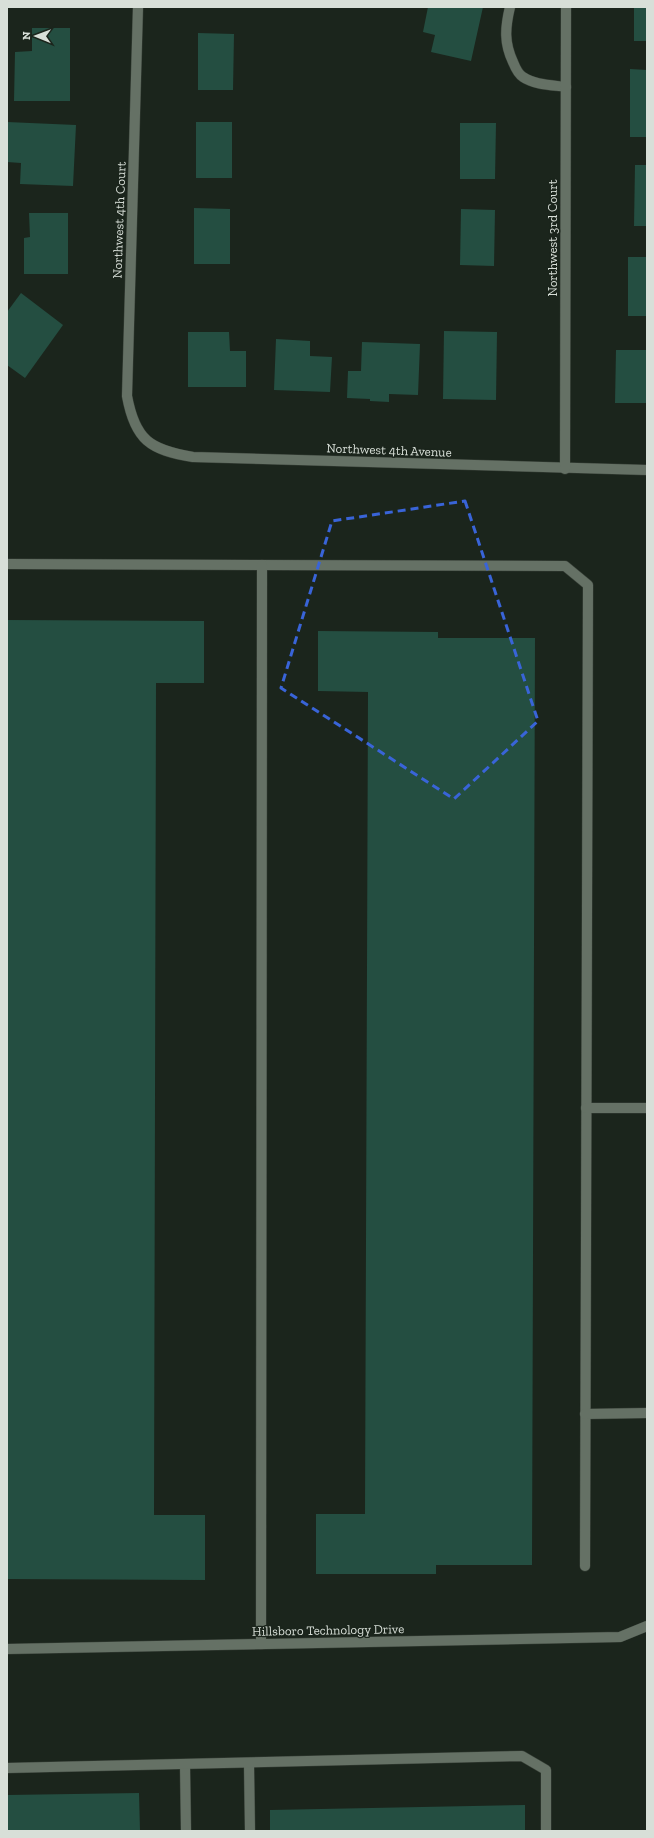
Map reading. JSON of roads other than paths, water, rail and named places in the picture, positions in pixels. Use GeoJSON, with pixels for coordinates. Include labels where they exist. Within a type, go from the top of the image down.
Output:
{"type":"FeatureCollection","features":[{"type":"Feature","properties":{"kind":"street","name":"Northwest 4th Court"},"geometry":{"type":"LineString","coordinates":[[138,7],[127,396],[130,413],[138,432]]}},
{"type":"Feature","properties":{"kind":"street"},"geometry":{"type":"LineString","coordinates":[[510,7],[506,31],[507,48],[516,69],[522,77],[535,82],[566,87]]}},
{"type":"Feature","properties":{"kind":"street","name":"Northwest 3rd Court"},"geometry":{"type":"LineString","coordinates":[[565,469],[566,7]]}},
{"type":"Feature","properties":{"kind":"street","name":"Northwest 4th Avenue"},"geometry":{"type":"LineString","coordinates":[[138,432],[155,447],[170,454],[193,457],[565,469],[647,470]]}},
{"type":"Feature","properties":{"kind":"street"},"geometry":{"type":"LineString","coordinates":[[7,564],[565,566],[588,585],[585,1566]]}},
{"type":"Feature","properties":{"kind":"street"},"geometry":{"type":"LineString","coordinates":[[261,1644],[262,565]]}},
{"type":"Feature","properties":{"kind":"street"},"geometry":{"type":"LineString","coordinates":[[586,1108],[647,1108]]}},
{"type":"Feature","properties":{"kind":"street"},"geometry":{"type":"LineString","coordinates":[[585,1414],[647,1413]]}},
{"type":"Feature","properties":{"kind":"street","name":"Hillsboro Technology Drive"},"geometry":{"type":"LineString","coordinates":[[7,1649],[620,1637],[647,1626]]}},
{"type":"Feature","properties":{"kind":"street"},"geometry":{"type":"LineString","coordinates":[[7,1768],[249,1764],[522,1756],[546,1770],[546,1831]]}},
{"type":"Feature","properties":{"kind":"street"},"geometry":{"type":"LineString","coordinates":[[249,1764],[250,1831]]}},
{"type":"Feature","properties":{"kind":"street"},"geometry":{"type":"LineString","coordinates":[[185,1765],[186,1831]]}}]}
